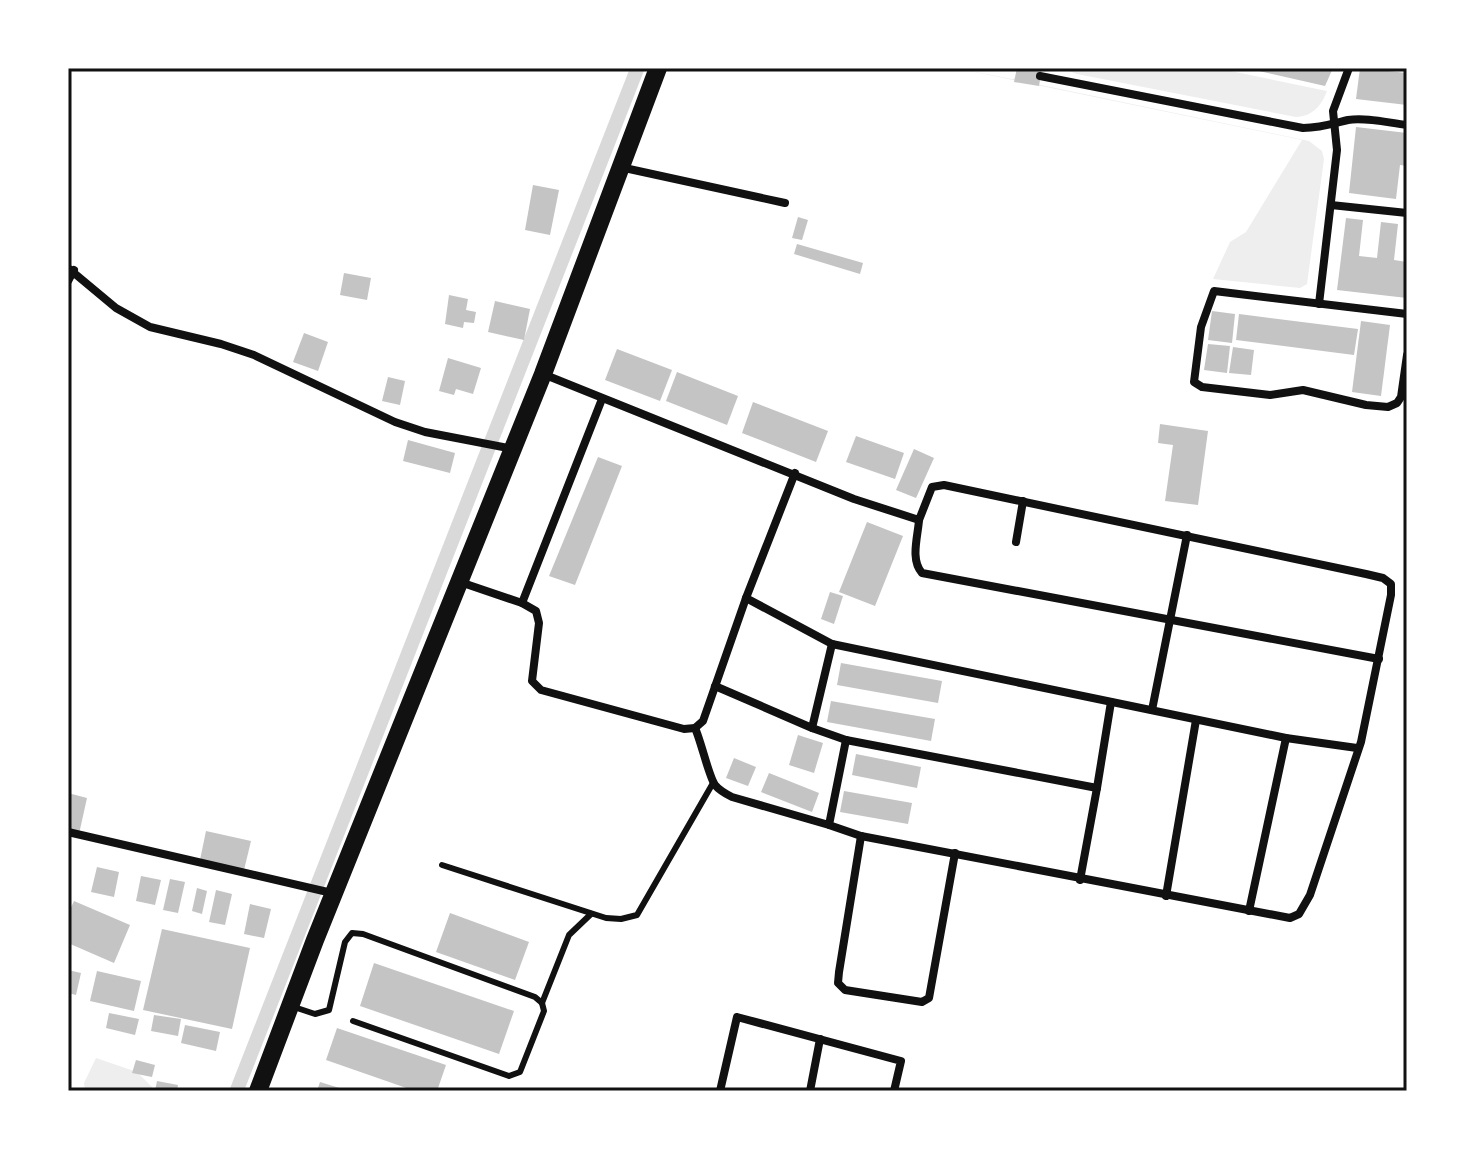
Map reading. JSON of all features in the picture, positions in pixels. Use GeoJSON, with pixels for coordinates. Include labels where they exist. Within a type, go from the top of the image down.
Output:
{"type":"FeatureCollection","features":[{"type":"Feature","properties":{"kind":"main road"},"geometry":{"type":"LineString","coordinates":[[258,1091],[331,893],[458,581],[507,448],[543,374],[658,68]]}},
{"type":"Feature","properties":{"kind":"street"},"geometry":{"type":"LineString","coordinates":[[1319,304],[1337,150],[1333,126],[1337,97],[1349,68]]}},
{"type":"Feature","properties":{"kind":"street"},"geometry":{"type":"LineString","coordinates":[[1041,73],[1064,81],[1303,128],[1359,120],[1407,125]]}},
{"type":"Feature","properties":{"kind":"street"},"geometry":{"type":"LineString","coordinates":[[619,167],[785,203]]}},
{"type":"Feature","properties":{"kind":"street"},"geometry":{"type":"LineString","coordinates":[[1331,205],[1407,213]]}},
{"type":"Feature","properties":{"kind":"street"},"geometry":{"type":"LineString","coordinates":[[68,281],[71,269],[116,308],[150,327],[254,355],[395,422],[440,436],[507,448]]}},
{"type":"Feature","properties":{"kind":"street"},"geometry":{"type":"LineString","coordinates":[[1407,314],[1214,291],[1201,327],[1194,382],[1202,387],[1270,395],[1303,390],[1388,407],[1401,397],[1407,355]]}},
{"type":"Feature","properties":{"kind":"street"},"geometry":{"type":"LineString","coordinates":[[543,374],[854,499],[919,520]]}},
{"type":"Feature","properties":{"kind":"street"},"geometry":{"type":"LineString","coordinates":[[522,603],[602,399]]}},
{"type":"Feature","properties":{"kind":"street"},"geometry":{"type":"LineString","coordinates":[[458,581],[522,603],[536,611],[539,623],[532,681],[541,690],[684,729],[695,728],[703,721],[746,598],[795,473]]}},
{"type":"Feature","properties":{"kind":"street"},"geometry":{"type":"LineString","coordinates":[[695,728],[704,746],[713,783],[732,797],[861,836],[1290,918],[1299,914],[1305,906],[1361,742],[1379,659],[1391,584],[1383,578],[944,485],[932,487],[919,520],[915,557],[922,573],[1379,659]]}},
{"type":"Feature","properties":{"kind":"street"},"geometry":{"type":"LineString","coordinates":[[1016,542],[1023,501]]}},
{"type":"Feature","properties":{"kind":"street"},"geometry":{"type":"LineString","coordinates":[[1152,710],[1187,535]]}},
{"type":"Feature","properties":{"kind":"street"},"geometry":{"type":"LineString","coordinates":[[746,598],[832,644],[1286,738],[1357,748]]}},
{"type":"Feature","properties":{"kind":"street"},"geometry":{"type":"LineString","coordinates":[[812,728],[832,644]]}},
{"type":"Feature","properties":{"kind":"street"},"geometry":{"type":"LineString","coordinates":[[715,686],[846,740],[1097,788]]}},
{"type":"Feature","properties":{"kind":"street"},"geometry":{"type":"LineString","coordinates":[[1080,880],[1111,702]]}},
{"type":"Feature","properties":{"kind":"street"},"geometry":{"type":"LineString","coordinates":[[1166,896],[1196,720]]}},
{"type":"Feature","properties":{"kind":"street"},"geometry":{"type":"LineString","coordinates":[[1249,911],[1286,738]]}},
{"type":"Feature","properties":{"kind":"street"},"geometry":{"type":"LineString","coordinates":[[829,825],[846,740]]}},
{"type":"Feature","properties":{"kind":"street"},"geometry":{"type":"LineString","coordinates":[[68,832],[331,893]]}},
{"type":"Feature","properties":{"kind":"street"},"geometry":{"type":"LineString","coordinates":[[861,836],[839,972],[838,983],[845,990],[922,1002],[929,998],[955,853]]}},
{"type":"Feature","properties":{"kind":"street"},"geometry":{"type":"LineString","coordinates":[[720,1091],[737,1017],[901,1061],[894,1091]]}},
{"type":"Feature","properties":{"kind":"street"},"geometry":{"type":"LineString","coordinates":[[810,1091],[820,1039]]}},
{"type":"Feature","properties":{"kind":"lane"},"geometry":{"type":"LineString","coordinates":[[442,865],[591,914],[621,919],[637,915],[713,783]]}},
{"type":"Feature","properties":{"kind":"lane"},"geometry":{"type":"LineString","coordinates":[[542,1003],[569,935],[591,914]]}},
{"type":"Feature","properties":{"kind":"lane"},"geometry":{"type":"LineString","coordinates":[[291,1007],[315,1014],[329,1010],[345,942],[352,933],[377,939],[535,997],[542,1003],[544,1011],[526,1061],[520,1072],[509,1076],[353,1021]]}},
{"type":"Feature","properties":{"kind":"shaded area"},"geometry":{"type":"Polygon","coordinates":[[[630,68],[645,68],[244,1091],[229,1091],[630,68]]]}},
{"type":"Feature","properties":{"kind":"shaded area"},"geometry":{"type":"Polygon","coordinates":[[[955,68],[1012,79],[1021,77],[1041,85],[1309,141],[1322,151],[1324,159],[1307,284],[1300,288],[1213,279],[1230,242],[1246,232],[1302,140],[955,68]]]}},
{"type":"Feature","properties":{"kind":"shaded area"},"geometry":{"type":"Polygon","coordinates":[[[1061,68],[1216,68],[1327,91],[1316,109],[1296,117],[1077,74],[1061,68]]]}},
{"type":"Feature","properties":{"kind":"shaded area"},"geometry":{"type":"Polygon","coordinates":[[[96,1058],[137,1072],[152,1087],[152,1091],[85,1091],[84,1083],[96,1058]]]}},
{"type":"Feature","properties":{"kind":"building"},"geometry":{"type":"Polygon","coordinates":[[[1017,68],[1042,68],[1039,86],[1014,82],[1017,68]]]}},
{"type":"Feature","properties":{"kind":"building"},"geometry":{"type":"Polygon","coordinates":[[[1246,68],[1333,68],[1325,86],[1246,68]]]}},
{"type":"Feature","properties":{"kind":"building"},"geometry":{"type":"Polygon","coordinates":[[[1360,68],[1407,73],[1407,105],[1356,99],[1360,68]]]}},
{"type":"Feature","properties":{"kind":"building"},"geometry":{"type":"Polygon","coordinates":[[[1356,127],[1407,133],[1407,166],[1400,165],[1396,199],[1349,193],[1356,127]]]}},
{"type":"Feature","properties":{"kind":"building"},"geometry":{"type":"Polygon","coordinates":[[[533,185],[559,190],[550,235],[525,230],[533,185]]]}},
{"type":"Feature","properties":{"kind":"building"},"geometry":{"type":"Polygon","coordinates":[[[798,217],[808,220],[802,240],[792,238],[798,217]]]}},
{"type":"Feature","properties":{"kind":"building"},"geometry":{"type":"Polygon","coordinates":[[[1346,218],[1363,220],[1359,256],[1377,258],[1381,222],[1398,224],[1394,260],[1407,262],[1407,298],[1337,290],[1346,218]]]}},
{"type":"Feature","properties":{"kind":"building"},"geometry":{"type":"Polygon","coordinates":[[[797,244],[863,263],[860,274],[794,254],[797,244]]]}},
{"type":"Feature","properties":{"kind":"building"},"geometry":{"type":"Polygon","coordinates":[[[344,273],[371,278],[367,300],[340,295],[344,273]]]}},
{"type":"Feature","properties":{"kind":"building"},"geometry":{"type":"Polygon","coordinates":[[[449,295],[468,299],[466,310],[476,312],[474,323],[464,322],[463,328],[445,324],[449,295]]]}},
{"type":"Feature","properties":{"kind":"building"},"geometry":{"type":"Polygon","coordinates":[[[495,301],[530,309],[524,340],[488,332],[495,301]]]}},
{"type":"Feature","properties":{"kind":"building"},"geometry":{"type":"Polygon","coordinates":[[[1212,311],[1235,314],[1232,343],[1208,340],[1212,311]]]}},
{"type":"Feature","properties":{"kind":"building"},"geometry":{"type":"Polygon","coordinates":[[[1239,314],[1358,329],[1354,355],[1236,340],[1239,314]]]}},
{"type":"Feature","properties":{"kind":"building"},"geometry":{"type":"Polygon","coordinates":[[[1361,321],[1390,325],[1381,396],[1352,392],[1361,321]]]}},
{"type":"Feature","properties":{"kind":"building"},"geometry":{"type":"Polygon","coordinates":[[[304,333],[328,342],[318,371],[293,362],[304,333]]]}},
{"type":"Feature","properties":{"kind":"building"},"geometry":{"type":"Polygon","coordinates":[[[1208,344],[1230,346],[1227,373],[1204,370],[1208,344]]]}},
{"type":"Feature","properties":{"kind":"building"},"geometry":{"type":"Polygon","coordinates":[[[1233,347],[1254,350],[1251,375],[1229,373],[1233,347]]]}},
{"type":"Feature","properties":{"kind":"building"},"geometry":{"type":"Polygon","coordinates":[[[617,349],[672,370],[660,401],[605,380],[617,349]]]}},
{"type":"Feature","properties":{"kind":"building"},"geometry":{"type":"Polygon","coordinates":[[[448,358],[481,368],[473,394],[456,389],[454,395],[439,391],[448,358]]]}},
{"type":"Feature","properties":{"kind":"building"},"geometry":{"type":"Polygon","coordinates":[[[677,372],[738,396],[727,425],[666,401],[677,372]]]}},
{"type":"Feature","properties":{"kind":"building"},"geometry":{"type":"Polygon","coordinates":[[[388,377],[405,381],[400,405],[382,401],[388,377]]]}},
{"type":"Feature","properties":{"kind":"building"},"geometry":{"type":"Polygon","coordinates":[[[753,402],[828,431],[816,462],[742,433],[753,402]]]}},
{"type":"Feature","properties":{"kind":"building"},"geometry":{"type":"Polygon","coordinates":[[[1160,424],[1208,431],[1198,505],[1165,501],[1173,445],[1158,443],[1160,424]]]}},
{"type":"Feature","properties":{"kind":"building"},"geometry":{"type":"Polygon","coordinates":[[[856,436],[904,453],[895,479],[846,462],[856,436]]]}},
{"type":"Feature","properties":{"kind":"building"},"geometry":{"type":"Polygon","coordinates":[[[408,440],[455,453],[450,473],[403,461],[408,440]]]}},
{"type":"Feature","properties":{"kind":"building"},"geometry":{"type":"Polygon","coordinates":[[[914,449],[934,458],[916,498],[896,490],[914,449]]]}},
{"type":"Feature","properties":{"kind":"building"},"geometry":{"type":"Polygon","coordinates":[[[598,457],[622,466],[575,585],[549,576],[598,457]]]}},
{"type":"Feature","properties":{"kind":"building"},"geometry":{"type":"Polygon","coordinates":[[[867,522],[903,536],[875,606],[839,592],[867,522]]]}},
{"type":"Feature","properties":{"kind":"building"},"geometry":{"type":"Polygon","coordinates":[[[830,592],[843,596],[834,624],[821,619],[830,592]]]}},
{"type":"Feature","properties":{"kind":"building"},"geometry":{"type":"Polygon","coordinates":[[[841,663],[942,681],[938,703],[837,685],[841,663]]]}},
{"type":"Feature","properties":{"kind":"building"},"geometry":{"type":"Polygon","coordinates":[[[831,701],[935,719],[931,741],[827,722],[831,701]]]}},
{"type":"Feature","properties":{"kind":"building"},"geometry":{"type":"Polygon","coordinates":[[[798,735],[823,743],[814,773],[789,765],[798,735]]]}},
{"type":"Feature","properties":{"kind":"building"},"geometry":{"type":"Polygon","coordinates":[[[856,754],[921,767],[917,788],[852,775],[856,754]]]}},
{"type":"Feature","properties":{"kind":"building"},"geometry":{"type":"Polygon","coordinates":[[[734,758],[756,767],[748,786],[726,778],[734,758]]]}},
{"type":"Feature","properties":{"kind":"building"},"geometry":{"type":"Polygon","coordinates":[[[769,773],[819,793],[812,812],[761,792],[769,773]]]}},
{"type":"Feature","properties":{"kind":"building"},"geometry":{"type":"Polygon","coordinates":[[[844,791],[912,803],[908,824],[840,812],[844,791]]]}},
{"type":"Feature","properties":{"kind":"building"},"geometry":{"type":"Polygon","coordinates":[[[68,793],[87,798],[79,834],[68,831],[68,793]]]}},
{"type":"Feature","properties":{"kind":"building"},"geometry":{"type":"Polygon","coordinates":[[[206,831],[251,841],[244,870],[200,860],[206,831]]]}},
{"type":"Feature","properties":{"kind":"building"},"geometry":{"type":"Polygon","coordinates":[[[97,867],[119,872],[114,897],[91,892],[97,867]]]}},
{"type":"Feature","properties":{"kind":"building"},"geometry":{"type":"Polygon","coordinates":[[[141,876],[161,880],[155,905],[136,901],[141,876]]]}},
{"type":"Feature","properties":{"kind":"building"},"geometry":{"type":"Polygon","coordinates":[[[170,879],[185,882],[178,913],[163,910],[170,879]]]}},
{"type":"Feature","properties":{"kind":"building"},"geometry":{"type":"Polygon","coordinates":[[[197,888],[207,891],[202,914],[192,911],[197,888]]]}},
{"type":"Feature","properties":{"kind":"building"},"geometry":{"type":"Polygon","coordinates":[[[216,890],[232,894],[225,925],[209,922],[216,890]]]}},
{"type":"Feature","properties":{"kind":"building"},"geometry":{"type":"Polygon","coordinates":[[[74,901],[130,925],[114,963],[68,943],[68,914],[74,901]]]}},
{"type":"Feature","properties":{"kind":"building"},"geometry":{"type":"Polygon","coordinates":[[[250,904],[271,909],[264,938],[244,934],[250,904]]]}},
{"type":"Feature","properties":{"kind":"building"},"geometry":{"type":"Polygon","coordinates":[[[450,913],[529,942],[515,980],[436,952],[450,913]]]}},
{"type":"Feature","properties":{"kind":"building"},"geometry":{"type":"Polygon","coordinates":[[[162,929],[250,948],[232,1029],[143,1010],[162,929]]]}},
{"type":"Feature","properties":{"kind":"building"},"geometry":{"type":"Polygon","coordinates":[[[374,963],[514,1011],[499,1054],[360,1006],[374,963]]]}},
{"type":"Feature","properties":{"kind":"building"},"geometry":{"type":"Polygon","coordinates":[[[68,970],[81,973],[76,995],[68,993],[68,970]]]}},
{"type":"Feature","properties":{"kind":"building"},"geometry":{"type":"Polygon","coordinates":[[[97,971],[141,981],[134,1011],[90,1001],[97,971]]]}},
{"type":"Feature","properties":{"kind":"building"},"geometry":{"type":"Polygon","coordinates":[[[109,1013],[139,1019],[135,1035],[106,1028],[109,1013]]]}},
{"type":"Feature","properties":{"kind":"building"},"geometry":{"type":"Polygon","coordinates":[[[154,1015],[181,1019],[178,1036],[151,1031],[154,1015]]]}},
{"type":"Feature","properties":{"kind":"building"},"geometry":{"type":"Polygon","coordinates":[[[185,1025],[220,1032],[216,1051],[181,1043],[185,1025]]]}},
{"type":"Feature","properties":{"kind":"building"},"geometry":{"type":"Polygon","coordinates":[[[337,1028],[446,1065],[437,1091],[415,1091],[326,1060],[337,1028]]]}},
{"type":"Feature","properties":{"kind":"building"},"geometry":{"type":"Polygon","coordinates":[[[136,1060],[155,1065],[152,1077],[132,1073],[136,1060]]]}},
{"type":"Feature","properties":{"kind":"building"},"geometry":{"type":"Polygon","coordinates":[[[157,1081],[178,1085],[177,1091],[155,1091],[157,1081]]]}},
{"type":"Feature","properties":{"kind":"building"},"geometry":{"type":"Polygon","coordinates":[[[320,1082],[346,1090],[346,1091],[317,1091],[320,1082]]]}}]}
